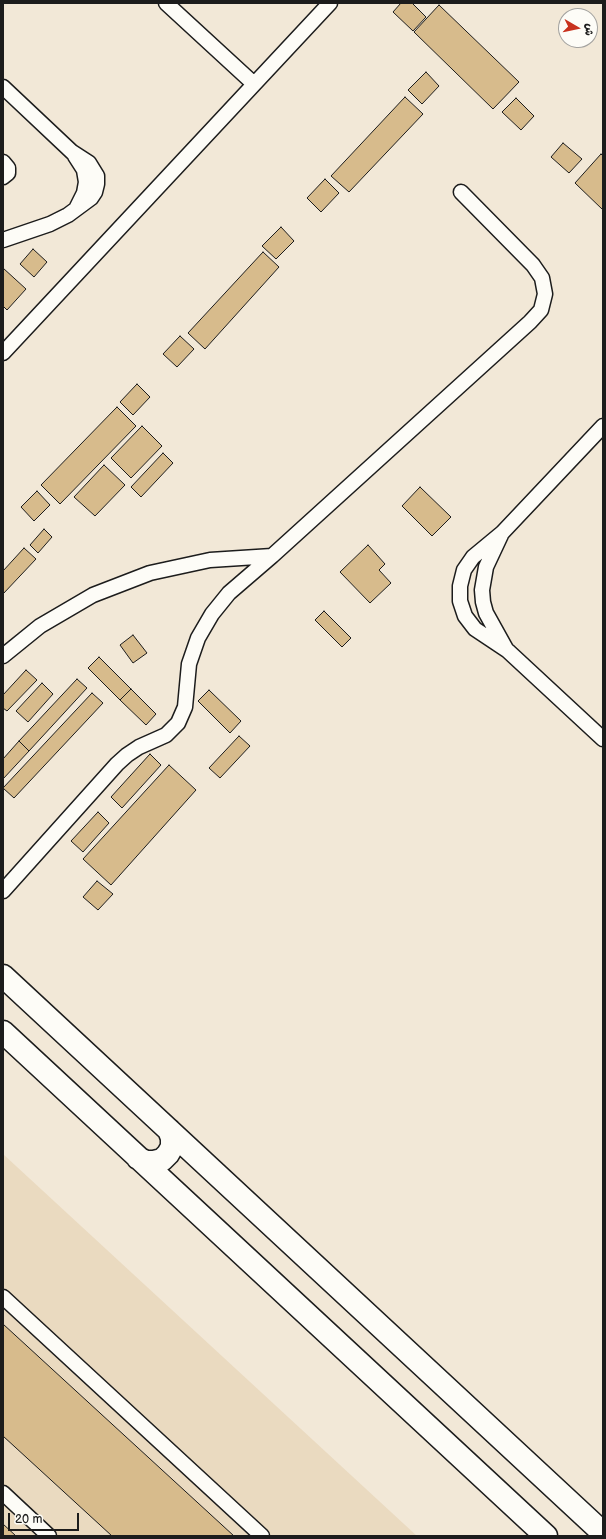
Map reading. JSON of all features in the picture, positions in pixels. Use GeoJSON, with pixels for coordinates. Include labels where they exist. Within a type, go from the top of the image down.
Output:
{"type":"FeatureCollection","features":[{"type":"Feature","properties":{"kind":"street"},"geometry":{"type":"LineString","coordinates":[[3,976],[603,1533]]}},
{"type":"Feature","properties":{"kind":"street"},"geometry":{"type":"LineString","coordinates":[[3,1032],[546,1536]]}},
{"type":"Feature","properties":{"kind":"street"},"geometry":{"type":"LineString","coordinates":[[138,1158],[146,1162],[162,1160],[172,1147],[172,1138],[169,1130]]}},
{"type":"Feature","properties":{"kind":"lane"},"geometry":{"type":"LineString","coordinates":[[166,3],[254,84]]}},
{"type":"Feature","properties":{"kind":"lane"},"geometry":{"type":"LineString","coordinates":[[3,353],[330,3]]}},
{"type":"Feature","properties":{"kind":"lane"},"geometry":{"type":"LineString","coordinates":[[3,87],[72,152],[84,170],[86,182],[84,194],[76,209],[68,215],[50,224],[3,240]]}},
{"type":"Feature","properties":{"kind":"lane"},"geometry":{"type":"LineString","coordinates":[[3,162],[8,168],[8,173],[3,177]]}},
{"type":"Feature","properties":{"kind":"lane"},"geometry":{"type":"LineString","coordinates":[[3,891],[117,764],[139,747],[166,735],[178,723],[185,707],[185,690],[189,664],[198,638],[212,614],[229,593],[272,556],[530,322],[541,310],[546,294],[542,278],[533,265],[461,192]]}},
{"type":"Feature","properties":{"kind":"lane"},"geometry":{"type":"LineString","coordinates":[[603,426],[502,533],[473,557],[464,570],[460,586],[460,601],[465,616],[474,629],[508,651],[603,739]]}},
{"type":"Feature","properties":{"kind":"lane"},"geometry":{"type":"LineString","coordinates":[[502,533],[486,567],[482,590],[486,613],[508,651]]}},
{"type":"Feature","properties":{"kind":"lane"},"geometry":{"type":"LineString","coordinates":[[3,656],[40,626],[93,595],[150,573],[210,560],[272,556]]}},
{"type":"Feature","properties":{"kind":"lane"},"geometry":{"type":"LineString","coordinates":[[3,1297],[262,1536]]}},
{"type":"Feature","properties":{"kind":"lane"},"geometry":{"type":"LineString","coordinates":[[3,1493],[49,1536]]}},
{"type":"Feature","properties":{"kind":"shaded area"},"geometry":{"type":"Polygon","coordinates":[[[3,1154],[417,1536],[3,1536],[3,1154]]]}},
{"type":"Feature","properties":{"kind":"building"},"geometry":{"type":"Polygon","coordinates":[[[401,3],[412,3],[426,17],[413,31],[393,12],[401,3]]]}},
{"type":"Feature","properties":{"kind":"building"},"geometry":{"type":"Polygon","coordinates":[[[439,5],[519,82],[493,109],[414,32],[439,5]]]}},
{"type":"Feature","properties":{"kind":"building"},"geometry":{"type":"Polygon","coordinates":[[[426,72],[439,86],[422,104],[408,90],[426,72]]]}},
{"type":"Feature","properties":{"kind":"building"},"geometry":{"type":"Polygon","coordinates":[[[405,97],[423,114],[349,192],[331,176],[405,97]]]}},
{"type":"Feature","properties":{"kind":"building"},"geometry":{"type":"Polygon","coordinates":[[[516,98],[534,116],[521,130],[502,112],[516,98]]]}},
{"type":"Feature","properties":{"kind":"building"},"geometry":{"type":"Polygon","coordinates":[[[563,143],[582,159],[569,173],[551,157],[563,143]]]}},
{"type":"Feature","properties":{"kind":"building"},"geometry":{"type":"Polygon","coordinates":[[[601,154],[603,156],[603,210],[575,183],[601,154]]]}},
{"type":"Feature","properties":{"kind":"building"},"geometry":{"type":"Polygon","coordinates":[[[325,179],[339,193],[321,212],[307,198],[325,179]]]}},
{"type":"Feature","properties":{"kind":"building"},"geometry":{"type":"Polygon","coordinates":[[[281,227],[294,241],[276,259],[262,246],[281,227]]]}},
{"type":"Feature","properties":{"kind":"building"},"geometry":{"type":"Polygon","coordinates":[[[33,249],[47,262],[34,277],[20,264],[33,249]]]}},
{"type":"Feature","properties":{"kind":"building"},"geometry":{"type":"Polygon","coordinates":[[[263,252],[279,267],[205,349],[188,333],[263,252]]]}},
{"type":"Feature","properties":{"kind":"building"},"geometry":{"type":"Polygon","coordinates":[[[3,268],[26,289],[7,310],[3,306],[3,268]]]}},
{"type":"Feature","properties":{"kind":"building"},"geometry":{"type":"Polygon","coordinates":[[[180,336],[194,349],[177,367],[163,354],[180,336]]]}},
{"type":"Feature","properties":{"kind":"building"},"geometry":{"type":"Polygon","coordinates":[[[137,384],[150,397],[133,415],[120,402],[137,384]]]}},
{"type":"Feature","properties":{"kind":"building"},"geometry":{"type":"Polygon","coordinates":[[[117,407],[136,426],[60,504],[41,485],[117,407]]]}},
{"type":"Feature","properties":{"kind":"building"},"geometry":{"type":"Polygon","coordinates":[[[142,426],[162,446],[131,478],[111,458],[142,426]]]}},
{"type":"Feature","properties":{"kind":"building"},"geometry":{"type":"Polygon","coordinates":[[[163,453],[173,463],[141,497],[131,487],[163,453]]]}},
{"type":"Feature","properties":{"kind":"building"},"geometry":{"type":"Polygon","coordinates":[[[104,465],[125,485],[95,516],[74,497],[104,465]]]}},
{"type":"Feature","properties":{"kind":"building"},"geometry":{"type":"Polygon","coordinates":[[[420,487],[451,517],[432,536],[402,506],[420,487]]]}},
{"type":"Feature","properties":{"kind":"building"},"geometry":{"type":"Polygon","coordinates":[[[37,491],[50,505],[34,521],[21,507],[37,491]]]}},
{"type":"Feature","properties":{"kind":"building"},"geometry":{"type":"Polygon","coordinates":[[[44,529],[52,537],[38,553],[30,545],[44,529]]]}},
{"type":"Feature","properties":{"kind":"building"},"geometry":{"type":"Polygon","coordinates":[[[368,545],[385,564],[379,570],[391,583],[370,603],[340,572],[368,545]]]}},
{"type":"Feature","properties":{"kind":"building"},"geometry":{"type":"Polygon","coordinates":[[[24,548],[36,559],[3,594],[3,571],[24,548]]]}},
{"type":"Feature","properties":{"kind":"building"},"geometry":{"type":"Polygon","coordinates":[[[324,611],[351,638],[342,647],[315,620],[324,611]]]}},
{"type":"Feature","properties":{"kind":"building"},"geometry":{"type":"Polygon","coordinates":[[[133,635],[147,653],[133,663],[120,645],[133,635]]]}},
{"type":"Feature","properties":{"kind":"building"},"geometry":{"type":"Polygon","coordinates":[[[99,657],[131,689],[120,700],[88,668],[99,657]]]}},
{"type":"Feature","properties":{"kind":"building"},"geometry":{"type":"Polygon","coordinates":[[[26,670],[37,680],[7,711],[3,708],[3,695],[26,670]]]}},
{"type":"Feature","properties":{"kind":"building"},"geometry":{"type":"Polygon","coordinates":[[[77,679],[87,688],[29,751],[19,741],[77,679]]]}},
{"type":"Feature","properties":{"kind":"building"},"geometry":{"type":"Polygon","coordinates":[[[42,683],[53,694],[28,722],[16,711],[42,683]]]}},
{"type":"Feature","properties":{"kind":"building"},"geometry":{"type":"Polygon","coordinates":[[[131,689],[156,714],[146,725],[120,700],[131,689]]]}},
{"type":"Feature","properties":{"kind":"building"},"geometry":{"type":"Polygon","coordinates":[[[209,690],[241,721],[230,733],[198,701],[209,690]]]}},
{"type":"Feature","properties":{"kind":"building"},"geometry":{"type":"Polygon","coordinates":[[[92,693],[103,703],[14,798],[3,788],[92,693]]]}},
{"type":"Feature","properties":{"kind":"building"},"geometry":{"type":"Polygon","coordinates":[[[239,736],[250,746],[220,778],[209,768],[239,736]]]}},
{"type":"Feature","properties":{"kind":"building"},"geometry":{"type":"Polygon","coordinates":[[[19,741],[29,751],[3,779],[3,759],[19,741]]]}},
{"type":"Feature","properties":{"kind":"building"},"geometry":{"type":"Polygon","coordinates":[[[150,754],[161,765],[122,808],[111,797],[150,754]]]}},
{"type":"Feature","properties":{"kind":"building"},"geometry":{"type":"Polygon","coordinates":[[[169,765],[196,790],[111,885],[83,859],[169,765]]]}},
{"type":"Feature","properties":{"kind":"building"},"geometry":{"type":"Polygon","coordinates":[[[98,812],[109,823],[83,852],[71,841],[98,812]]]}},
{"type":"Feature","properties":{"kind":"building"},"geometry":{"type":"Polygon","coordinates":[[[97,881],[113,894],[98,910],[83,897],[97,881]]]}},
{"type":"Feature","properties":{"kind":"building"},"geometry":{"type":"Polygon","coordinates":[[[3,1324],[234,1536],[112,1536],[3,1436],[3,1324]]]}},
{"type":"Feature","properties":{"kind":"building"},"geometry":{"type":"Polygon","coordinates":[[[3,1524],[16,1536],[3,1536],[3,1524]]]}}]}
